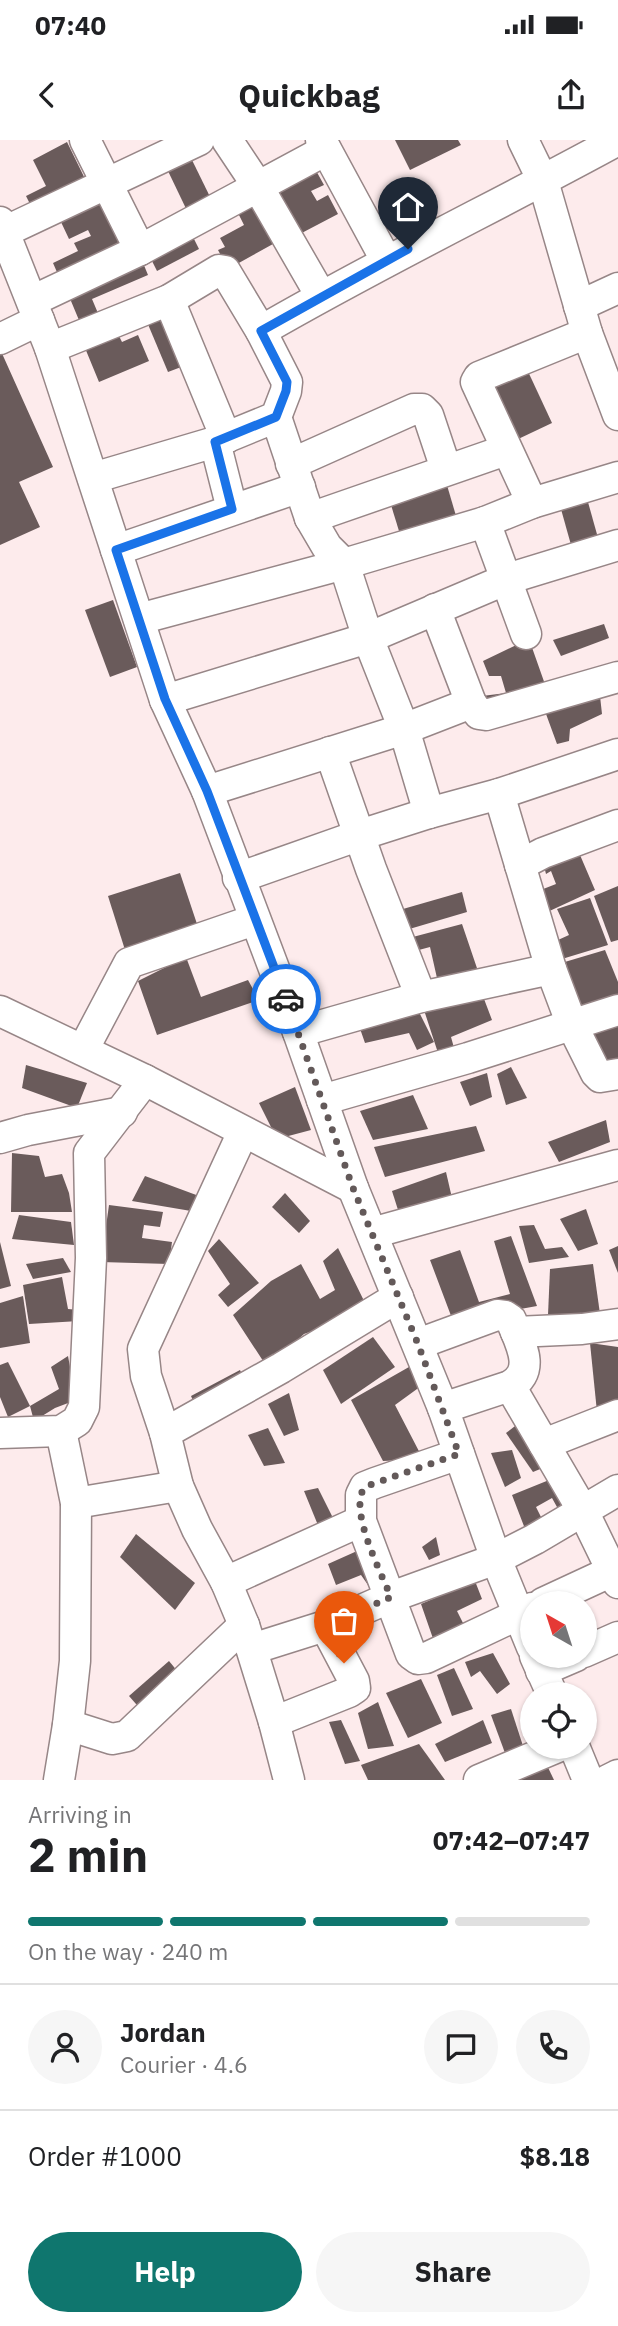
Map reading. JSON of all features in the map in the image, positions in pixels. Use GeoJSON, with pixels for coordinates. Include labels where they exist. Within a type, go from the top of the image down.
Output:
{"type":"FeatureCollection","features":[{"type":"Feature","properties":{"kind":"street"},"geometry":{"type":"LineString","coordinates":[[85,140],[140,250]]}},
{"type":"Feature","properties":{"kind":"street"},"geometry":{"type":"LineString","coordinates":[[200,140],[2,227],[50,348],[165,699],[207,791],[298,1032],[353,1188],[443,1408],[496,1559],[520,1593]]}},
{"type":"Feature","properties":{"kind":"street"},"geometry":{"type":"LineString","coordinates":[[227,140],[257,185],[321,296]]}},
{"type":"Feature","properties":{"kind":"street"},"geometry":{"type":"LineString","coordinates":[[523,140],[543,181],[583,319],[618,415]]}},
{"type":"Feature","properties":{"kind":"street"},"geometry":{"type":"LineString","coordinates":[[261,331],[386,260],[618,140]]}},
{"type":"Feature","properties":{"kind":"street"},"geometry":{"type":"LineString","coordinates":[[0,339],[36,310],[324,145],[386,260]]}},
{"type":"Feature","properties":{"kind":"street"},"geometry":{"type":"LineString","coordinates":[[50,348],[169,300],[213,273],[225,271],[261,331],[287,382],[276,417],[295,475],[310,518],[327,547],[344,564],[368,638],[404,729],[429,813]]}},
{"type":"Feature","properties":{"kind":"street"},"geometry":{"type":"LineString","coordinates":[[532,503],[476,382],[479,377],[583,319],[618,288]]}},
{"type":"Feature","properties":{"kind":"street"},"geometry":{"type":"LineString","coordinates":[[169,300],[221,440],[232,509]]}},
{"type":"Feature","properties":{"kind":"street"},"geometry":{"type":"LineString","coordinates":[[116,550],[232,509],[414,409],[422,409],[428,415],[446,469]]}},
{"type":"Feature","properties":{"kind":"street"},"geometry":{"type":"LineString","coordinates":[[93,478],[221,440],[276,417]]}},
{"type":"Feature","properties":{"kind":"street"},"geometry":{"type":"LineString","coordinates":[[310,518],[506,450]]}},
{"type":"Feature","properties":{"kind":"street"},"geometry":{"type":"LineString","coordinates":[[139,619],[344,564],[485,522],[532,503],[618,477]]}},
{"type":"Feature","properties":{"kind":"street"},"geometry":{"type":"LineString","coordinates":[[485,522],[526,634]]}},
{"type":"Feature","properties":{"kind":"street"},"geometry":{"type":"LineString","coordinates":[[165,699],[368,638],[507,579],[618,545]]}},
{"type":"Feature","properties":{"kind":"street"},"geometry":{"type":"LineString","coordinates":[[435,609],[471,703],[479,714],[486,715],[618,677]]}},
{"type":"Feature","properties":{"kind":"street"},"geometry":{"type":"LineString","coordinates":[[207,791],[404,729],[471,703]]}},
{"type":"Feature","properties":{"kind":"street"},"geometry":{"type":"LineString","coordinates":[[330,752],[371,869],[421,997]]}},
{"type":"Feature","properties":{"kind":"street"},"geometry":{"type":"LineString","coordinates":[[239,878],[360,835],[499,794],[618,754]]}},
{"type":"Feature","properties":{"kind":"street"},"geometry":{"type":"LineString","coordinates":[[499,794],[551,969],[572,1025],[596,1073],[600,1077],[618,1074]]}},
{"type":"Feature","properties":{"kind":"street"},"geometry":{"type":"LineString","coordinates":[[520,865],[543,853],[618,825]]}},
{"type":"Feature","properties":{"kind":"street"},"geometry":{"type":"LineString","coordinates":[[83,1050],[130,963],[254,920]]}},
{"type":"Feature","properties":{"kind":"street"},"geometry":{"type":"LineString","coordinates":[[298,1032],[421,997],[551,969]]}},
{"type":"Feature","properties":{"kind":"street"},"geometry":{"type":"LineString","coordinates":[[321,1100],[618,1010]]}},
{"type":"Feature","properties":{"kind":"street"},"geometry":{"type":"LineString","coordinates":[[0,1011],[145,1080],[353,1188]]}},
{"type":"Feature","properties":{"kind":"street"},"geometry":{"type":"LineString","coordinates":[[0,1433],[61,1431],[77,1421],[84,1407],[91,1258],[89,1153],[145,1080]]}},
{"type":"Feature","properties":{"kind":"street"},"geometry":{"type":"LineString","coordinates":[[0,1138],[122,1112]]}},
{"type":"Feature","properties":{"kind":"street"},"geometry":{"type":"LineString","coordinates":[[243,1132],[143,1349],[146,1376],[165,1433],[178,1486],[197,1529],[226,1582],[248,1637],[289,1780]]}},
{"type":"Feature","properties":{"kind":"street"},"geometry":{"type":"LineString","coordinates":[[372,1233],[618,1165]]}},
{"type":"Feature","properties":{"kind":"street"},"geometry":{"type":"LineString","coordinates":[[165,1433],[281,1368],[398,1297]]}},
{"type":"Feature","properties":{"kind":"street"},"geometry":{"type":"LineString","coordinates":[[418,1344],[497,1315],[511,1320],[516,1332],[525,1362],[520,1380],[443,1408]]}},
{"type":"Feature","properties":{"kind":"street"},"geometry":{"type":"LineString","coordinates":[[516,1332],[582,1329],[618,1324]]}},
{"type":"Feature","properties":{"kind":"street"},"geometry":{"type":"LineString","coordinates":[[510,1385],[583,1511],[615,1577],[578,1591]]}},
{"type":"Feature","properties":{"kind":"street"},"geometry":{"type":"LineString","coordinates":[[544,1444],[618,1415]]}},
{"type":"Feature","properties":{"kind":"street"},"geometry":{"type":"LineString","coordinates":[[60,1780],[75,1661],[76,1503],[61,1431]]}},
{"type":"Feature","properties":{"kind":"street"},"geometry":{"type":"LineString","coordinates":[[459,1454],[365,1487],[361,1495],[361,1521],[411,1654],[418,1659],[426,1658],[520,1614]]}},
{"type":"Feature","properties":{"kind":"street"},"geometry":{"type":"LineString","coordinates":[[76,1503],[178,1486]]}},
{"type":"Feature","properties":{"kind":"street"},"geometry":{"type":"LineString","coordinates":[[68,1725],[112,1739],[127,1736],[248,1637],[325,1626],[391,1597],[496,1559],[618,1490]]}},
{"type":"Feature","properties":{"kind":"street"},"geometry":{"type":"LineString","coordinates":[[226,1582],[361,1521]]}},
{"type":"Feature","properties":{"kind":"street"},"geometry":{"type":"LineString","coordinates":[[274,1721],[355,1688],[354,1681],[325,1626]]}},
{"type":"Feature","properties":{"kind":"street"},"geometry":{"type":"LineString","coordinates":[[597,1646],[618,1637]]}},
{"type":"Feature","properties":{"kind":"street"},"geometry":{"type":"LineString","coordinates":[[479,1780],[529,1759]]}},
{"type":"Feature","properties":{"kind":"street"},"geometry":{"type":"LineString","coordinates":[[580,1759],[588,1780]]}},
{"type":"Feature","properties":{"kind":"street"},"geometry":{"type":"LineString","coordinates":[[608,1780],[618,1775]]}},
{"type":"Feature","properties":{"kind":"building"},"geometry":{"type":"Polygon","coordinates":[[[395,140],[458,140],[461,145],[410,170],[395,140]]]}},
{"type":"Feature","properties":{"kind":"building"},"geometry":{"type":"Polygon","coordinates":[[[67,142],[90,189],[36,216],[26,196],[46,186],[33,160],[67,142]]]}},
{"type":"Feature","properties":{"kind":"building"},"geometry":{"type":"Polygon","coordinates":[[[192,160],[215,207],[191,219],[168,171],[192,160]]]}},
{"type":"Feature","properties":{"kind":"building"},"geometry":{"type":"Polygon","coordinates":[[[314,167],[324,185],[311,191],[317,201],[328,195],[338,214],[296,236],[271,190],[314,167]]]}},
{"type":"Feature","properties":{"kind":"building"},"geometry":{"type":"Polygon","coordinates":[[[257,193],[282,239],[228,269],[218,250],[225,247],[220,238],[244,225],[238,213],[257,193]]]}},
{"type":"Feature","properties":{"kind":"building"},"geometry":{"type":"Polygon","coordinates":[[[107,200],[129,247],[60,279],[53,263],[78,251],[74,243],[91,236],[88,230],[69,239],[61,222],[107,200]]]}},
{"type":"Feature","properties":{"kind":"building"},"geometry":{"type":"Polygon","coordinates":[[[191,233],[199,249],[157,271],[149,255],[191,233]]]}},
{"type":"Feature","properties":{"kind":"building"},"geometry":{"type":"Polygon","coordinates":[[[141,258],[148,275],[92,299],[100,318],[81,325],[66,289],[141,258]]]}},
{"type":"Feature","properties":{"kind":"building"},"geometry":{"type":"Polygon","coordinates":[[[169,313],[189,364],[168,372],[147,322],[169,313]]]}},
{"type":"Feature","properties":{"kind":"building"},"geometry":{"type":"Polygon","coordinates":[[[118,334],[122,342],[138,335],[149,361],[99,382],[85,348],[118,334]]]}},
{"type":"Feature","properties":{"kind":"building"},"geometry":{"type":"Polygon","coordinates":[[[0,349],[53,467],[19,482],[40,527],[0,545],[0,349]]]}},
{"type":"Feature","properties":{"kind":"building"},"geometry":{"type":"Polygon","coordinates":[[[525,365],[552,423],[514,441],[487,382],[525,365]]]}},
{"type":"Feature","properties":{"kind":"building"},"geometry":{"type":"Polygon","coordinates":[[[444,475],[459,526],[403,544],[387,492],[444,475]]]}},
{"type":"Feature","properties":{"kind":"building"},"geometry":{"type":"Polygon","coordinates":[[[586,495],[600,545],[573,552],[559,502],[586,495]]]}},
{"type":"Feature","properties":{"kind":"building"},"geometry":{"type":"Polygon","coordinates":[[[113,600],[137,667],[110,677],[85,610],[113,600]]]}},
{"type":"Feature","properties":{"kind":"building"},"geometry":{"type":"Polygon","coordinates":[[[604,624],[609,638],[561,656],[553,640],[604,624]]]}},
{"type":"Feature","properties":{"kind":"building"},"geometry":{"type":"Polygon","coordinates":[[[529,639],[547,690],[489,712],[482,696],[506,693],[501,676],[489,676],[483,661],[529,639]]]}},
{"type":"Feature","properties":{"kind":"building"},"geometry":{"type":"Polygon","coordinates":[[[600,696],[602,714],[570,729],[569,741],[557,744],[546,714],[600,696]]]}},
{"type":"Feature","properties":{"kind":"building"},"geometry":{"type":"Polygon","coordinates":[[[577,848],[595,890],[543,914],[533,893],[556,884],[551,871],[546,874],[543,862],[577,848]]]}},
{"type":"Feature","properties":{"kind":"building"},"geometry":{"type":"Polygon","coordinates":[[[180,873],[198,927],[125,950],[108,896],[180,873]]]}},
{"type":"Feature","properties":{"kind":"building"},"geometry":{"type":"Polygon","coordinates":[[[618,886],[618,940],[611,942],[594,896],[618,886]]]}},
{"type":"Feature","properties":{"kind":"building"},"geometry":{"type":"Polygon","coordinates":[[[462,892],[467,912],[406,930],[396,911],[462,892]]]}},
{"type":"Feature","properties":{"kind":"building"},"geometry":{"type":"Polygon","coordinates":[[[590,898],[608,945],[552,962],[547,945],[569,935],[557,909],[590,898]]]}},
{"type":"Feature","properties":{"kind":"building"},"geometry":{"type":"Polygon","coordinates":[[[462,924],[480,977],[439,987],[430,947],[415,951],[409,938],[462,924]]]}},
{"type":"Feature","properties":{"kind":"building"},"geometry":{"type":"Polygon","coordinates":[[[605,950],[618,982],[618,1005],[575,1015],[558,964],[605,950]]]}},
{"type":"Feature","properties":{"kind":"building"},"geometry":{"type":"Polygon","coordinates":[[[186,957],[201,997],[248,980],[259,1000],[157,1035],[138,981],[186,957]]]}},
{"type":"Feature","properties":{"kind":"building"},"geometry":{"type":"Polygon","coordinates":[[[481,991],[492,1020],[451,1037],[456,1055],[440,1059],[423,1007],[481,991]]]}},
{"type":"Feature","properties":{"kind":"building"},"geometry":{"type":"Polygon","coordinates":[[[419,1012],[434,1042],[417,1050],[409,1033],[365,1043],[357,1020],[419,1012]]]}},
{"type":"Feature","properties":{"kind":"building"},"geometry":{"type":"Polygon","coordinates":[[[618,1023],[618,1063],[596,1069],[581,1032],[618,1023]]]}},
{"type":"Feature","properties":{"kind":"building"},"geometry":{"type":"Polygon","coordinates":[[[26,1065],[87,1083],[77,1108],[22,1088],[26,1065]]]}},
{"type":"Feature","properties":{"kind":"building"},"geometry":{"type":"Polygon","coordinates":[[[511,1067],[527,1098],[506,1105],[497,1074],[511,1067]]]}},
{"type":"Feature","properties":{"kind":"building"},"geometry":{"type":"Polygon","coordinates":[[[487,1073],[492,1097],[470,1106],[460,1082],[487,1073]]]}},
{"type":"Feature","properties":{"kind":"building"},"geometry":{"type":"Polygon","coordinates":[[[295,1087],[311,1130],[277,1139],[259,1103],[295,1087]]]}},
{"type":"Feature","properties":{"kind":"building"},"geometry":{"type":"Polygon","coordinates":[[[413,1095],[428,1129],[373,1140],[360,1111],[413,1095]]]}},
{"type":"Feature","properties":{"kind":"building"},"geometry":{"type":"Polygon","coordinates":[[[606,1120],[610,1142],[559,1162],[548,1142],[606,1120]]]}},
{"type":"Feature","properties":{"kind":"building"},"geometry":{"type":"Polygon","coordinates":[[[476,1126],[485,1151],[385,1177],[374,1147],[476,1126]]]}},
{"type":"Feature","properties":{"kind":"building"},"geometry":{"type":"Polygon","coordinates":[[[12,1153],[39,1156],[45,1177],[62,1174],[72,1212],[11,1212],[12,1153]]]}},
{"type":"Feature","properties":{"kind":"building"},"geometry":{"type":"Polygon","coordinates":[[[446,1172],[452,1198],[399,1213],[392,1191],[446,1172]]]}},
{"type":"Feature","properties":{"kind":"building"},"geometry":{"type":"Polygon","coordinates":[[[145,1176],[199,1196],[191,1211],[132,1201],[145,1176]]]}},
{"type":"Feature","properties":{"kind":"building"},"geometry":{"type":"Polygon","coordinates":[[[285,1193],[310,1221],[299,1233],[272,1207],[285,1193]]]}},
{"type":"Feature","properties":{"kind":"building"},"geometry":{"type":"Polygon","coordinates":[[[109,1205],[163,1212],[160,1227],[144,1225],[142,1238],[172,1242],[169,1264],[101,1262],[109,1205]]]}},
{"type":"Feature","properties":{"kind":"building"},"geometry":{"type":"Polygon","coordinates":[[[586,1209],[598,1244],[578,1251],[560,1219],[586,1209]]]}},
{"type":"Feature","properties":{"kind":"building"},"geometry":{"type":"Polygon","coordinates":[[[19,1215],[71,1222],[74,1245],[12,1239],[19,1215]]]}},
{"type":"Feature","properties":{"kind":"building"},"geometry":{"type":"Polygon","coordinates":[[[534,1225],[545,1249],[562,1247],[569,1257],[529,1263],[519,1226],[534,1225]]]}},
{"type":"Feature","properties":{"kind":"building"},"geometry":{"type":"Polygon","coordinates":[[[511,1236],[537,1306],[453,1321],[430,1260],[460,1250],[479,1302],[510,1294],[494,1241],[511,1236]]]}},
{"type":"Feature","properties":{"kind":"building"},"geometry":{"type":"Polygon","coordinates":[[[219,1239],[259,1283],[228,1307],[218,1295],[230,1284],[208,1251],[219,1239]]]}},
{"type":"Feature","properties":{"kind":"building"},"geometry":{"type":"Polygon","coordinates":[[[0,1242],[11,1286],[0,1289],[0,1242]]]}},
{"type":"Feature","properties":{"kind":"building"},"geometry":{"type":"Polygon","coordinates":[[[618,1246],[618,1273],[609,1250],[618,1246]]]}},
{"type":"Feature","properties":{"kind":"building"},"geometry":{"type":"Polygon","coordinates":[[[338,1248],[369,1311],[304,1334],[267,1367],[233,1315],[271,1281],[301,1264],[320,1299],[335,1290],[323,1261],[338,1248]]]}},
{"type":"Feature","properties":{"kind":"building"},"geometry":{"type":"Polygon","coordinates":[[[63,1258],[71,1272],[33,1279],[26,1264],[63,1258]]]}},
{"type":"Feature","properties":{"kind":"building"},"geometry":{"type":"Polygon","coordinates":[[[593,1264],[601,1321],[548,1315],[550,1269],[593,1264]]]}},
{"type":"Feature","properties":{"kind":"building"},"geometry":{"type":"Polygon","coordinates":[[[62,1277],[68,1309],[80,1310],[79,1321],[29,1324],[23,1285],[62,1277]]]}},
{"type":"Feature","properties":{"kind":"building"},"geometry":{"type":"Polygon","coordinates":[[[23,1296],[30,1343],[0,1348],[0,1303],[23,1296]]]}},
{"type":"Feature","properties":{"kind":"building"},"geometry":{"type":"Polygon","coordinates":[[[373,1337],[395,1367],[341,1404],[323,1370],[373,1337]]]}},
{"type":"Feature","properties":{"kind":"building"},"geometry":{"type":"Polygon","coordinates":[[[590,1343],[618,1347],[618,1404],[597,1412],[590,1343]]]}},
{"type":"Feature","properties":{"kind":"building"},"geometry":{"type":"Polygon","coordinates":[[[68,1356],[76,1400],[55,1408],[34,1421],[30,1406],[59,1389],[51,1367],[68,1356]]]}},
{"type":"Feature","properties":{"kind":"building"},"geometry":{"type":"Polygon","coordinates":[[[8,1362],[30,1406],[8,1417],[0,1397],[0,1365],[8,1362]]]}},
{"type":"Feature","properties":{"kind":"building"},"geometry":{"type":"Polygon","coordinates":[[[416,1363],[428,1381],[395,1405],[423,1459],[383,1461],[351,1400],[416,1363]]]}},
{"type":"Feature","properties":{"kind":"building"},"geometry":{"type":"Polygon","coordinates":[[[240,1370],[247,1385],[198,1412],[191,1396],[240,1370]]]}},
{"type":"Feature","properties":{"kind":"building"},"geometry":{"type":"Polygon","coordinates":[[[289,1393],[299,1430],[284,1436],[268,1404],[289,1393]]]}},
{"type":"Feature","properties":{"kind":"building"},"geometry":{"type":"Polygon","coordinates":[[[519,1423],[545,1467],[533,1472],[506,1433],[519,1423]]]}},
{"type":"Feature","properties":{"kind":"building"},"geometry":{"type":"Polygon","coordinates":[[[268,1428],[285,1463],[264,1466],[248,1435],[268,1428]]]}},
{"type":"Feature","properties":{"kind":"building"},"geometry":{"type":"Polygon","coordinates":[[[512,1450],[521,1478],[505,1487],[491,1453],[512,1450]]]}},
{"type":"Feature","properties":{"kind":"building"},"geometry":{"type":"Polygon","coordinates":[[[559,1476],[574,1511],[562,1516],[552,1498],[536,1507],[545,1525],[527,1534],[512,1495],[559,1476]]]}},
{"type":"Feature","properties":{"kind":"building"},"geometry":{"type":"Polygon","coordinates":[[[318,1488],[337,1526],[322,1535],[304,1491],[318,1488]]]}},
{"type":"Feature","properties":{"kind":"building"},"geometry":{"type":"Polygon","coordinates":[[[136,1534],[195,1583],[175,1610],[120,1557],[136,1534]]]}},
{"type":"Feature","properties":{"kind":"building"},"geometry":{"type":"Polygon","coordinates":[[[436,1537],[440,1555],[429,1560],[422,1547],[436,1537]]]}},
{"type":"Feature","properties":{"kind":"building"},"geometry":{"type":"Polygon","coordinates":[[[366,1547],[378,1582],[368,1585],[361,1575],[336,1585],[328,1564],[366,1547]]]}},
{"type":"Feature","properties":{"kind":"building"},"geometry":{"type":"Polygon","coordinates":[[[475,1581],[482,1599],[457,1611],[469,1635],[437,1650],[421,1604],[475,1581]]]}},
{"type":"Feature","properties":{"kind":"building"},"geometry":{"type":"Polygon","coordinates":[[[493,1653],[510,1684],[497,1694],[480,1671],[471,1677],[465,1662],[493,1653]]]}},
{"type":"Feature","properties":{"kind":"building"},"geometry":{"type":"Polygon","coordinates":[[[169,1661],[183,1678],[143,1712],[129,1696],[169,1661]]]}},
{"type":"Feature","properties":{"kind":"building"},"geometry":{"type":"Polygon","coordinates":[[[454,1668],[473,1709],[452,1716],[437,1675],[454,1668]]]}},
{"type":"Feature","properties":{"kind":"building"},"geometry":{"type":"Polygon","coordinates":[[[421,1679],[442,1723],[408,1738],[386,1693],[421,1679]]]}},
{"type":"Feature","properties":{"kind":"building"},"geometry":{"type":"Polygon","coordinates":[[[378,1702],[394,1746],[368,1749],[358,1713],[378,1702]]]}},
{"type":"Feature","properties":{"kind":"building"},"geometry":{"type":"Polygon","coordinates":[[[511,1709],[520,1737],[520,1750],[505,1753],[491,1715],[511,1709]]]}},
{"type":"Feature","properties":{"kind":"building"},"geometry":{"type":"Polygon","coordinates":[[[341,1720],[360,1761],[345,1764],[329,1722],[341,1720]]]}},
{"type":"Feature","properties":{"kind":"building"},"geometry":{"type":"Polygon","coordinates":[[[483,1720],[492,1743],[445,1762],[435,1744],[483,1720]]]}},
{"type":"Feature","properties":{"kind":"building"},"geometry":{"type":"Polygon","coordinates":[[[419,1744],[445,1780],[368,1780],[361,1765],[419,1744]]]}},
{"type":"Feature","properties":{"kind":"building"},"geometry":{"type":"Polygon","coordinates":[[[544,1759],[554,1780],[494,1780],[544,1759]]]}},
{"type":"Feature","properties":{"kind":"way so far"},"geometry":{"type":"LineString","coordinates":[[286,999],[353,1188],[418,1344],[459,1454],[365,1487],[361,1495],[361,1521],[391,1597],[325,1626],[344,1663]]}},
{"type":"Feature","properties":{"kind":"route"},"geometry":{"type":"LineString","coordinates":[[286,999],[207,791],[165,699],[116,550],[232,509],[215,442],[276,417],[286,391],[287,382],[261,331],[408,249]]}}]}
